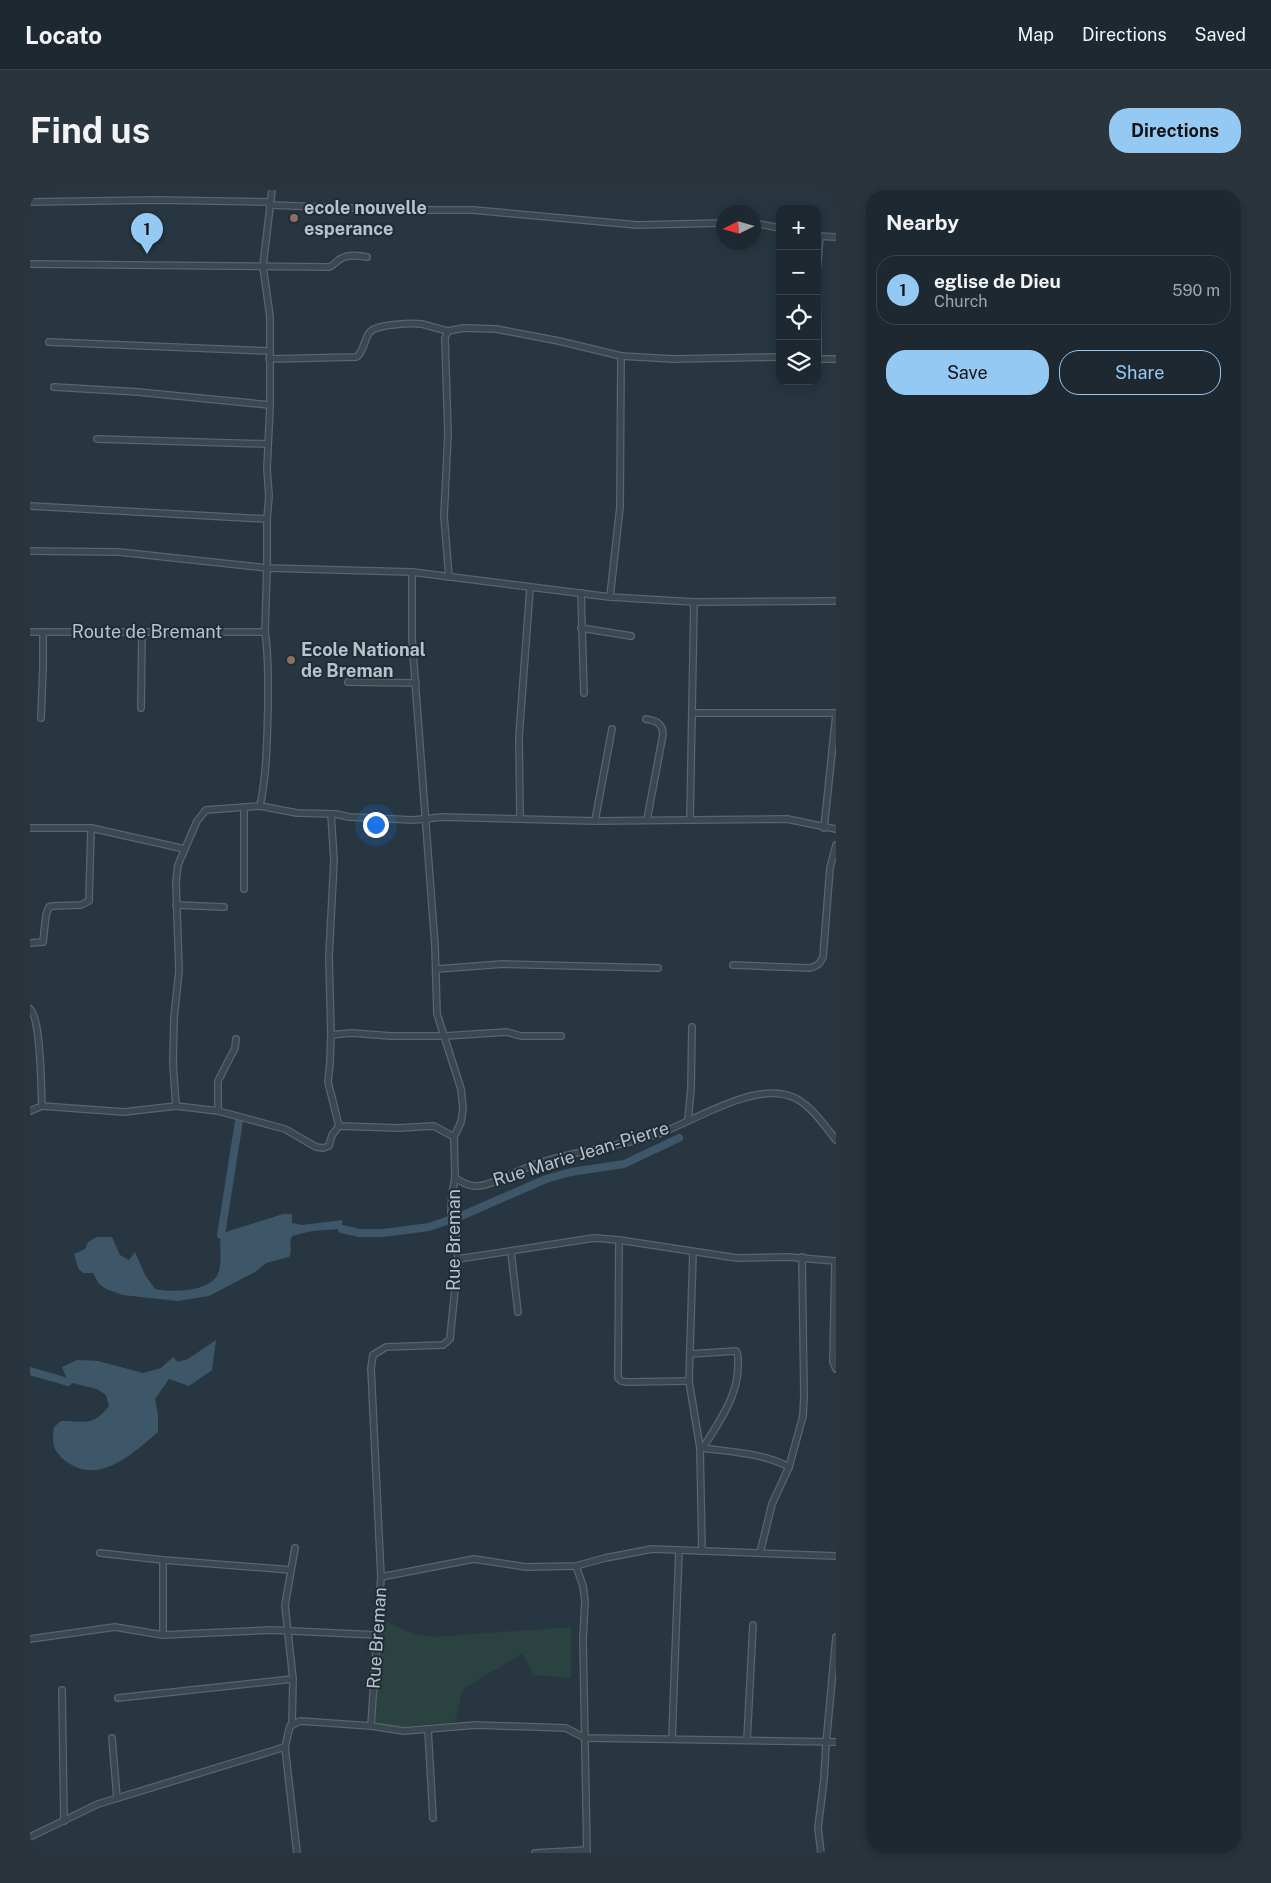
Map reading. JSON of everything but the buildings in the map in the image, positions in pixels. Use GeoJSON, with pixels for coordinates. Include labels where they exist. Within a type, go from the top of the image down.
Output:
{"type":"FeatureCollection","features":[{"type":"Feature","properties":{"kind":"street"},"geometry":{"type":"LineString","coordinates":[[260,806],[267,758],[268,652],[265,632],[270,405],[270,317],[263,266],[272,190]]}},
{"type":"Feature","properties":{"kind":"street"},"geometry":{"type":"LineString","coordinates":[[30,202],[156,200],[270,203],[400,210],[473,210],[637,225],[716,223]]}},
{"type":"Feature","properties":{"kind":"street"},"geometry":{"type":"LineString","coordinates":[[761,224],[776,227]]}},
{"type":"Feature","properties":{"kind":"street"},"geometry":{"type":"LineString","coordinates":[[821,236],[836,237]]}},
{"type":"Feature","properties":{"kind":"street"},"geometry":{"type":"LineString","coordinates":[[30,264],[329,268],[343,258],[354,256],[367,257]]}},
{"type":"Feature","properties":{"kind":"street"},"geometry":{"type":"LineString","coordinates":[[817,295],[817,340]]}},
{"type":"Feature","properties":{"kind":"street"},"geometry":{"type":"LineString","coordinates":[[269,359],[357,357],[361,353],[370,332],[374,329],[392,325],[420,324],[448,331],[464,328],[496,330],[559,341],[622,356],[673,360],[776,357]]}},
{"type":"Feature","properties":{"kind":"street"},"geometry":{"type":"LineString","coordinates":[[448,331],[445,338],[448,434],[444,516],[449,578]]}},
{"type":"Feature","properties":{"kind":"street"},"geometry":{"type":"LineString","coordinates":[[49,342],[269,351]]}},
{"type":"Feature","properties":{"kind":"street"},"geometry":{"type":"LineString","coordinates":[[610,597],[620,507],[622,356]]}},
{"type":"Feature","properties":{"kind":"street"},"geometry":{"type":"LineString","coordinates":[[821,359],[836,360]]}},
{"type":"Feature","properties":{"kind":"street"},"geometry":{"type":"LineString","coordinates":[[54,387],[138,392],[270,405]]}},
{"type":"Feature","properties":{"kind":"street"},"geometry":{"type":"LineString","coordinates":[[96,438],[268,444]]}},
{"type":"Feature","properties":{"kind":"street"},"geometry":{"type":"LineString","coordinates":[[30,506],[266,519]]}},
{"type":"Feature","properties":{"kind":"street"},"geometry":{"type":"LineString","coordinates":[[30,551],[119,552],[267,568],[412,572],[610,597],[694,602],[836,601]]}},
{"type":"Feature","properties":{"kind":"street"},"geometry":{"type":"LineString","coordinates":[[339,1126],[398,1128],[434,1126],[454,1137],[461,1122],[463,1109],[461,1089],[438,1014],[437,969],[424,819],[411,622],[412,572]]}},
{"type":"Feature","properties":{"kind":"street"},"geometry":{"type":"LineString","coordinates":[[520,818],[519,737],[530,588]]}},
{"type":"Feature","properties":{"kind":"street"},"geometry":{"type":"LineString","coordinates":[[581,593],[584,693]]}},
{"type":"Feature","properties":{"kind":"street"},"geometry":{"type":"LineString","coordinates":[[690,820],[694,602]]}},
{"type":"Feature","properties":{"kind":"street"},"geometry":{"type":"LineString","coordinates":[[581,628],[630,636]]}},
{"type":"Feature","properties":{"kind":"street","name":"Route de Bremant"},"geometry":{"type":"LineString","coordinates":[[30,632],[265,632]]}},
{"type":"Feature","properties":{"kind":"street"},"geometry":{"type":"LineString","coordinates":[[142,632],[142,708]]}},
{"type":"Feature","properties":{"kind":"street"},"geometry":{"type":"LineString","coordinates":[[41,718],[43,633]]}},
{"type":"Feature","properties":{"kind":"street"},"geometry":{"type":"LineString","coordinates":[[348,682],[416,683]]}},
{"type":"Feature","properties":{"kind":"street"},"geometry":{"type":"LineString","coordinates":[[692,713],[836,713],[824,828]]}},
{"type":"Feature","properties":{"kind":"street"},"geometry":{"type":"LineString","coordinates":[[646,719],[657,721],[662,726],[663,734],[647,820]]}},
{"type":"Feature","properties":{"kind":"street"},"geometry":{"type":"LineString","coordinates":[[595,821],[612,729]]}},
{"type":"Feature","properties":{"kind":"street"},"geometry":{"type":"LineString","coordinates":[[176,1106],[173,1064],[174,1018],[179,972],[176,882],[178,865],[197,821],[206,810],[260,806],[297,813],[414,820],[520,818],[595,821],[787,819],[836,829]]}},
{"type":"Feature","properties":{"kind":"street"},"geometry":{"type":"LineString","coordinates":[[244,807],[244,889]]}},
{"type":"Feature","properties":{"kind":"street"},"geometry":{"type":"LineString","coordinates":[[332,814],[334,860],[329,957],[330,1035],[328,1082],[339,1126]]}},
{"type":"Feature","properties":{"kind":"street"},"geometry":{"type":"LineString","coordinates":[[30,828],[91,828],[186,849]]}},
{"type":"Feature","properties":{"kind":"street"},"geometry":{"type":"LineString","coordinates":[[30,943],[43,942],[46,915],[49,908],[81,904],[89,901],[91,828]]}},
{"type":"Feature","properties":{"kind":"street"},"geometry":{"type":"LineString","coordinates":[[732,965],[810,968],[821,963],[830,868],[836,845]]}},
{"type":"Feature","properties":{"kind":"street"},"geometry":{"type":"LineString","coordinates":[[176,905],[224,907]]}},
{"type":"Feature","properties":{"kind":"street"},"geometry":{"type":"LineString","coordinates":[[437,969],[503,964],[658,968]]}},
{"type":"Feature","properties":{"kind":"street"},"geometry":{"type":"LineString","coordinates":[[30,1009],[34,1012],[37,1026],[42,1106]]}},
{"type":"Feature","properties":{"kind":"street"},"geometry":{"type":"LineString","coordinates":[[688,1120],[691,1089],[692,1027]]}},
{"type":"Feature","properties":{"kind":"street"},"geometry":{"type":"LineString","coordinates":[[330,1035],[351,1033],[391,1036],[445,1036],[507,1032],[521,1036],[561,1036]]}},
{"type":"Feature","properties":{"kind":"street"},"geometry":{"type":"LineString","coordinates":[[218,1111],[218,1081],[235,1048],[236,1039]]}},
{"type":"Feature","properties":{"kind":"street","name":"Rue Marie Jean-Pierre"},"geometry":{"type":"LineString","coordinates":[[455,1178],[464,1183],[477,1186],[510,1176],[533,1165],[629,1143],[662,1132],[742,1098],[761,1094],[778,1094],[790,1096],[798,1100],[823,1124],[836,1140]]}},
{"type":"Feature","properties":{"kind":"street"},"geometry":{"type":"LineString","coordinates":[[30,1111],[42,1106],[124,1112],[176,1106],[218,1111],[285,1129],[323,1148],[329,1146],[332,1134],[339,1126]]}},
{"type":"Feature","properties":{"kind":"street","name":"Rue Breman"},"geometry":{"type":"LineString","coordinates":[[371,1726],[381,1577],[370,1368],[373,1355],[386,1348],[443,1345],[450,1339],[458,1259],[455,1225],[451,1212],[455,1178],[454,1137]]}},
{"type":"Feature","properties":{"kind":"street"},"geometry":{"type":"LineString","coordinates":[[458,1259],[594,1238],[737,1258],[802,1258],[836,1261],[833,1362],[836,1369]]}},
{"type":"Feature","properties":{"kind":"street"},"geometry":{"type":"LineString","coordinates":[[619,1240],[618,1378],[621,1382],[690,1381]]}},
{"type":"Feature","properties":{"kind":"street"},"geometry":{"type":"LineString","coordinates":[[511,1252],[518,1312]]}},
{"type":"Feature","properties":{"kind":"street"},"geometry":{"type":"LineString","coordinates":[[693,1252],[690,1381],[701,1448],[702,1551]]}},
{"type":"Feature","properties":{"kind":"street"},"geometry":{"type":"LineString","coordinates":[[760,1553],[772,1504],[789,1467],[802,1416],[804,1395],[802,1258]]}},
{"type":"Feature","properties":{"kind":"street"},"geometry":{"type":"LineString","coordinates":[[690,1354],[736,1351],[738,1354],[738,1374],[733,1396],[701,1448]]}},
{"type":"Feature","properties":{"kind":"street"},"geometry":{"type":"LineString","coordinates":[[701,1448],[754,1454],[778,1461],[789,1467]]}},
{"type":"Feature","properties":{"kind":"street"},"geometry":{"type":"LineString","coordinates":[[295,1548],[285,1605],[294,1678],[292,1725],[290,1726],[285,1747],[297,1853]]}},
{"type":"Feature","properties":{"kind":"street"},"geometry":{"type":"LineString","coordinates":[[381,1577],[474,1560],[526,1567],[576,1566],[652,1549],[836,1556]]}},
{"type":"Feature","properties":{"kind":"street"},"geometry":{"type":"LineString","coordinates":[[672,1739],[679,1550]]}},
{"type":"Feature","properties":{"kind":"street"},"geometry":{"type":"LineString","coordinates":[[100,1552],[162,1560],[291,1570]]}},
{"type":"Feature","properties":{"kind":"street"},"geometry":{"type":"LineString","coordinates":[[162,1560],[163,1635]]}},
{"type":"Feature","properties":{"kind":"street"},"geometry":{"type":"LineString","coordinates":[[535,1853],[587,1851],[583,1639],[585,1601],[583,1586],[576,1566]]}},
{"type":"Feature","properties":{"kind":"street"},"geometry":{"type":"LineString","coordinates":[[747,1740],[753,1625]]}},
{"type":"Feature","properties":{"kind":"street"},"geometry":{"type":"LineString","coordinates":[[30,1638],[115,1627],[163,1635],[288,1631],[377,1635]]}},
{"type":"Feature","properties":{"kind":"street"},"geometry":{"type":"LineString","coordinates":[[821,1853],[818,1828],[836,1637]]}},
{"type":"Feature","properties":{"kind":"street"},"geometry":{"type":"LineString","coordinates":[[118,1698],[294,1678]]}},
{"type":"Feature","properties":{"kind":"street"},"geometry":{"type":"LineString","coordinates":[[62,1690],[64,1821]]}},
{"type":"Feature","properties":{"kind":"street"},"geometry":{"type":"LineString","coordinates":[[292,1725],[300,1721],[371,1726],[404,1731],[476,1725],[566,1728],[585,1738],[747,1740],[826,1744],[836,1742]]}},
{"type":"Feature","properties":{"kind":"street"},"geometry":{"type":"LineString","coordinates":[[428,1729],[433,1818]]}},
{"type":"Feature","properties":{"kind":"street"},"geometry":{"type":"LineString","coordinates":[[112,1738],[117,1798]]}},
{"type":"Feature","properties":{"kind":"street"},"geometry":{"type":"LineString","coordinates":[[30,1837],[98,1804],[285,1747]]}},
{"type":"Feature","properties":{"kind":"green space"},"geometry":{"type":"Polygon","coordinates":[[[387,1622],[412,1633],[431,1637],[571,1627],[571,1678],[534,1675],[522,1654],[463,1689],[455,1722],[402,1727],[376,1723],[374,1709],[380,1635],[387,1622]]]}},
{"type":"Feature","properties":{"kind":"water"},"geometry":{"type":"Polygon","coordinates":[[[283,1214],[292,1214],[292,1223],[302,1225],[342,1220],[342,1229],[312,1231],[292,1236],[289,1257],[266,1263],[255,1272],[209,1296],[177,1301],[123,1295],[106,1289],[99,1284],[93,1273],[83,1273],[78,1268],[74,1254],[85,1249],[88,1242],[97,1237],[112,1237],[120,1255],[129,1260],[135,1252],[145,1275],[155,1289],[182,1291],[201,1287],[215,1278],[220,1267],[221,1235],[283,1214]]]}},
{"type":"Feature","properties":{"kind":"water"},"geometry":{"type":"Polygon","coordinates":[[[216,1340],[212,1370],[189,1386],[169,1379],[155,1399],[158,1415],[158,1432],[137,1450],[114,1465],[89,1470],[76,1467],[63,1459],[57,1452],[53,1441],[54,1427],[61,1421],[83,1422],[93,1420],[109,1406],[106,1395],[97,1389],[68,1382],[62,1367],[77,1360],[98,1361],[143,1373],[161,1368],[173,1357],[178,1362],[188,1359],[216,1340]]]}},
{"type":"Feature","properties":{"kind":"waterway"},"geometry":{"type":"LineString","coordinates":[[221,1235],[239,1121]]}},
{"type":"Feature","properties":{"kind":"waterway"},"geometry":{"type":"LineString","coordinates":[[342,1229],[359,1233],[383,1233],[429,1227],[461,1216],[546,1179],[571,1172],[624,1164],[679,1138]]}},
{"type":"Feature","properties":{"kind":"waterway"},"geometry":{"type":"LineString","coordinates":[[30,1371],[68,1382]]}},
{"type":"Feature","properties":{"kind":"place","name":"ecole nouvelle esperance"},"geometry":{"type":"Point","coordinates":[294,218]}},
{"type":"Feature","properties":{"kind":"place","name":"eglise de Dieu"},"geometry":{"type":"Point","coordinates":[147,254]}},
{"type":"Feature","properties":{"kind":"place","name":"Ecole National de Breman"},"geometry":{"type":"Point","coordinates":[291,660]}}]}
